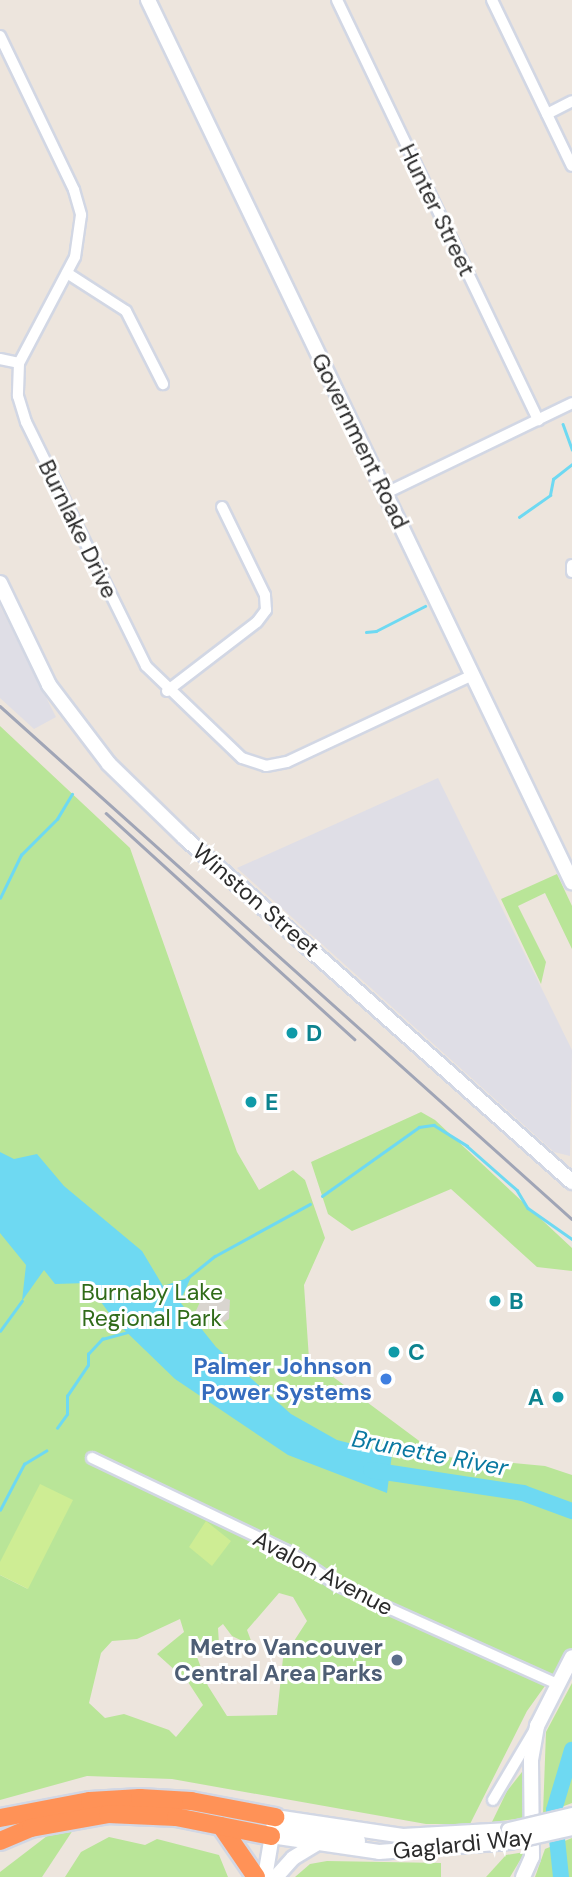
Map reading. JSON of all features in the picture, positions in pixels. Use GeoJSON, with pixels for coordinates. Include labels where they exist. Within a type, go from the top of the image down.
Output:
{"type":"FeatureCollection","features":[{"type":"Feature","properties":{"kind":"highway"},"geometry":{"type":"LineString","coordinates":[[0,1829],[90,1801],[159,1798],[275,1817]]}},
{"type":"Feature","properties":{"kind":"highway"},"geometry":{"type":"LineString","coordinates":[[0,1818],[141,1815],[271,1836]]}},
{"type":"Feature","properties":{"kind":"highway"},"geometry":{"type":"LineString","coordinates":[[0,1841],[48,1816]]}},
{"type":"Feature","properties":{"kind":"highway"},"geometry":{"type":"LineString","coordinates":[[0,1853],[48,1816]]}},
{"type":"Feature","properties":{"kind":"highway"},"geometry":{"type":"LineString","coordinates":[[221,1826],[256,1877]]}},
{"type":"Feature","properties":{"kind":"street","name":"Government Road"},"geometry":{"type":"LineString","coordinates":[[148,0],[572,883]]}},
{"type":"Feature","properties":{"kind":"street","name":"Hunter Street"},"geometry":{"type":"LineString","coordinates":[[337,0],[538,420]]}},
{"type":"Feature","properties":{"kind":"street"},"geometry":{"type":"LineString","coordinates":[[492,0],[572,166]]}},
{"type":"Feature","properties":{"kind":"street","name":"Burnlake Drive"},"geometry":{"type":"LineString","coordinates":[[0,37],[78,198],[81,234],[67,273],[19,363],[19,396],[26,422],[132,641],[167,691],[242,758],[273,766],[473,675]]}},
{"type":"Feature","properties":{"kind":"street"},"geometry":{"type":"LineString","coordinates":[[547,114],[572,101]]}},
{"type":"Feature","properties":{"kind":"street"},"geometry":{"type":"LineString","coordinates":[[67,273],[126,311],[163,384]]}},
{"type":"Feature","properties":{"kind":"street"},"geometry":{"type":"LineString","coordinates":[[0,359],[19,363]]}},
{"type":"Feature","properties":{"kind":"street"},"geometry":{"type":"LineString","coordinates":[[386,494],[572,403]]}},
{"type":"Feature","properties":{"kind":"street"},"geometry":{"type":"LineString","coordinates":[[167,691],[257,622],[265,610],[265,595],[222,507]]}},
{"type":"Feature","properties":{"kind":"street"},"geometry":{"type":"LineString","coordinates":[[572,565],[572,572]]}},
{"type":"Feature","properties":{"kind":"street","name":"Winston Street"},"geometry":{"type":"LineString","coordinates":[[0,583],[49,685],[109,764],[569,1176]]}},
{"type":"Feature","properties":{"kind":"street","name":"Avalon Avenue"},"geometry":{"type":"LineString","coordinates":[[92,1458],[289,1552],[337,1585],[555,1683]]}},
{"type":"Feature","properties":{"kind":"street"},"geometry":{"type":"LineString","coordinates":[[492,1800],[537,1726],[555,1683],[572,1657]]}},
{"type":"Feature","properties":{"kind":"street"},"geometry":{"type":"LineString","coordinates":[[523,1877],[532,1857],[531,1760],[537,1726]]}},
{"type":"Feature","properties":{"kind":"street","name":"Gaglardi Way"},"geometry":{"type":"LineString","coordinates":[[275,1817],[412,1836],[510,1836],[572,1815]]}},
{"type":"Feature","properties":{"kind":"street"},"geometry":{"type":"LineString","coordinates":[[265,1877],[275,1817]]}},
{"type":"Feature","properties":{"kind":"street","name":"Gaglardi Way"},"geometry":{"type":"LineString","coordinates":[[271,1836],[315,1845],[391,1852],[572,1828]]}},
{"type":"Feature","properties":{"kind":"street"},"geometry":{"type":"LineString","coordinates":[[271,1836],[287,1829],[363,1841],[412,1836]]}},
{"type":"Feature","properties":{"kind":"street"},"geometry":{"type":"LineString","coordinates":[[276,1877],[291,1860],[315,1845]]}},
{"type":"Feature","properties":{"kind":"shaded area"},"geometry":{"type":"Polygon","coordinates":[[[0,606],[56,717],[34,729],[0,698],[0,606]]]}},
{"type":"Feature","properties":{"kind":"shaded area"},"geometry":{"type":"Polygon","coordinates":[[[438,778],[572,1050],[570,1156],[554,1152],[237,868],[438,778]]]}},
{"type":"Feature","properties":{"kind":"shaded area"},"geometry":{"type":"Polygon","coordinates":[[[209,1292],[230,1300],[229,1319],[219,1325],[195,1313],[203,1295],[209,1292]]]}},
{"type":"Feature","properties":{"kind":"green space","name":"Burnaby Lake Regional Park"},"geometry":{"type":"Polygon","coordinates":[[[0,726],[130,848],[237,1152],[259,1190],[293,1170],[305,1180],[325,1238],[304,1285],[309,1359],[422,1443],[447,1457],[545,1466],[572,1475],[572,1648],[527,1711],[470,1824],[426,1824],[172,1779],[87,1776],[0,1800],[0,1575],[28,1589],[0,1562],[0,726]],[[279,1593],[247,1630],[253,1646],[232,1636],[223,1624],[218,1628],[219,1644],[197,1657],[208,1686],[227,1716],[277,1715],[283,1658],[307,1621],[293,1597],[279,1593]],[[180,1619],[137,1639],[112,1641],[101,1653],[89,1703],[105,1718],[124,1714],[169,1730],[176,1737],[203,1705],[188,1682],[157,1654],[184,1632],[180,1619]]]}},
{"type":"Feature","properties":{"kind":"green space"},"geometry":{"type":"Polygon","coordinates":[[[557,874],[572,906],[572,949],[545,893],[518,906],[546,962],[541,984],[501,899],[557,874]]]}},
{"type":"Feature","properties":{"kind":"green space"},"geometry":{"type":"Polygon","coordinates":[[[421,1112],[435,1120],[572,1248],[572,1271],[537,1267],[451,1189],[352,1231],[328,1214],[311,1162],[421,1112]]]}},
{"type":"Feature","properties":{"kind":"green space"},"geometry":{"type":"Polygon","coordinates":[[[40,1484],[73,1500],[28,1589],[0,1575],[0,1562],[40,1484]]]}},
{"type":"Feature","properties":{"kind":"green space"},"geometry":{"type":"Polygon","coordinates":[[[206,1521],[231,1541],[212,1566],[189,1547],[206,1521]]]}},
{"type":"Feature","properties":{"kind":"green space"},"geometry":{"type":"Polygon","coordinates":[[[572,1683],[572,1803],[543,1814],[546,1732],[572,1683]]]}},
{"type":"Feature","properties":{"kind":"green space"},"geometry":{"type":"Polygon","coordinates":[[[522,1772],[523,1818],[492,1822],[507,1791],[522,1772]]]}},
{"type":"Feature","properties":{"kind":"green space"},"geometry":{"type":"Polygon","coordinates":[[[73,1830],[42,1877],[0,1877],[0,1872],[47,1836],[73,1830]]]}},
{"type":"Feature","properties":{"kind":"green space"},"geometry":{"type":"Polygon","coordinates":[[[109,1837],[145,1845],[157,1839],[219,1855],[228,1877],[65,1877],[81,1852],[109,1837]]]}},
{"type":"Feature","properties":{"kind":"green space"},"geometry":{"type":"Polygon","coordinates":[[[572,1838],[572,1877],[535,1877],[545,1849],[572,1838]]]}},
{"type":"Feature","properties":{"kind":"green space"},"geometry":{"type":"Polygon","coordinates":[[[525,1852],[510,1877],[486,1877],[506,1855],[525,1852]]]}},
{"type":"Feature","properties":{"kind":"green space"},"geometry":{"type":"Polygon","coordinates":[[[327,1861],[441,1863],[441,1877],[295,1877],[310,1864],[327,1861]]]}},
{"type":"Feature","properties":{"kind":"water"},"geometry":{"type":"Polygon","coordinates":[[[0,1152],[14,1159],[37,1154],[64,1186],[142,1251],[163,1286],[191,1277],[180,1302],[216,1347],[291,1414],[337,1440],[392,1454],[387,1493],[288,1455],[175,1379],[115,1321],[87,1283],[55,1284],[44,1270],[22,1301],[26,1265],[0,1233],[0,1152]]]}},
{"type":"Feature","properties":{"kind":"waterway"},"geometry":{"type":"LineString","coordinates":[[563,424],[572,449]]}},
{"type":"Feature","properties":{"kind":"waterway"},"geometry":{"type":"LineString","coordinates":[[519,517],[550,495],[553,479],[572,464]]}},
{"type":"Feature","properties":{"kind":"waterway"},"geometry":{"type":"LineString","coordinates":[[366,632],[376,631],[425,606]]}},
{"type":"Feature","properties":{"kind":"waterway"},"geometry":{"type":"LineString","coordinates":[[0,898],[21,855],[57,819],[72,794]]}},
{"type":"Feature","properties":{"kind":"waterway"},"geometry":{"type":"LineString","coordinates":[[322,1196],[419,1127],[434,1125],[467,1146],[517,1190],[528,1208],[572,1239]]}},
{"type":"Feature","properties":{"kind":"waterway"},"geometry":{"type":"LineString","coordinates":[[185,1280],[215,1256],[310,1204]]}},
{"type":"Feature","properties":{"kind":"waterway"},"geometry":{"type":"LineString","coordinates":[[0,1331],[22,1301]]}},
{"type":"Feature","properties":{"kind":"waterway"},"geometry":{"type":"LineString","coordinates":[[57,1428],[67,1414],[67,1396],[88,1365],[88,1354],[102,1339],[129,1332]]}},
{"type":"Feature","properties":{"kind":"waterway"},"geometry":{"type":"LineString","coordinates":[[0,1510],[24,1464],[46,1451]]}},
{"type":"Feature","properties":{"kind":"waterway","name":"Brunette River"},"geometry":{"type":"LineString","coordinates":[[371,1470],[523,1493],[572,1511]]}},
{"type":"Feature","properties":{"kind":"waterway","name":"Brunette River"},"geometry":{"type":"LineString","coordinates":[[561,1877],[554,1810],[572,1750]]}},
{"type":"Feature","properties":{"kind":"railway"},"geometry":{"type":"LineString","coordinates":[[0,706],[572,1219]]}},
{"type":"Feature","properties":{"kind":"railway"},"geometry":{"type":"LineString","coordinates":[[106,813],[354,1039]]}},
{"type":"Feature","properties":{"kind":"place","name":"D"},"geometry":{"type":"Point","coordinates":[292,1033]}},
{"type":"Feature","properties":{"kind":"place","name":"E"},"geometry":{"type":"Point","coordinates":[251,1102]}},
{"type":"Feature","properties":{"kind":"place","name":"B"},"geometry":{"type":"Point","coordinates":[495,1301]}},
{"type":"Feature","properties":{"kind":"place","name":"C"},"geometry":{"type":"Point","coordinates":[394,1352]}},
{"type":"Feature","properties":{"kind":"place","name":"Palmer Johnson Power Systems"},"geometry":{"type":"Point","coordinates":[386,1379]}},
{"type":"Feature","properties":{"kind":"place","name":"A"},"geometry":{"type":"Point","coordinates":[558,1397]}},
{"type":"Feature","properties":{"kind":"place","name":"Metro Vancouver Central Area Parks"},"geometry":{"type":"Point","coordinates":[397,1660]}}]}
